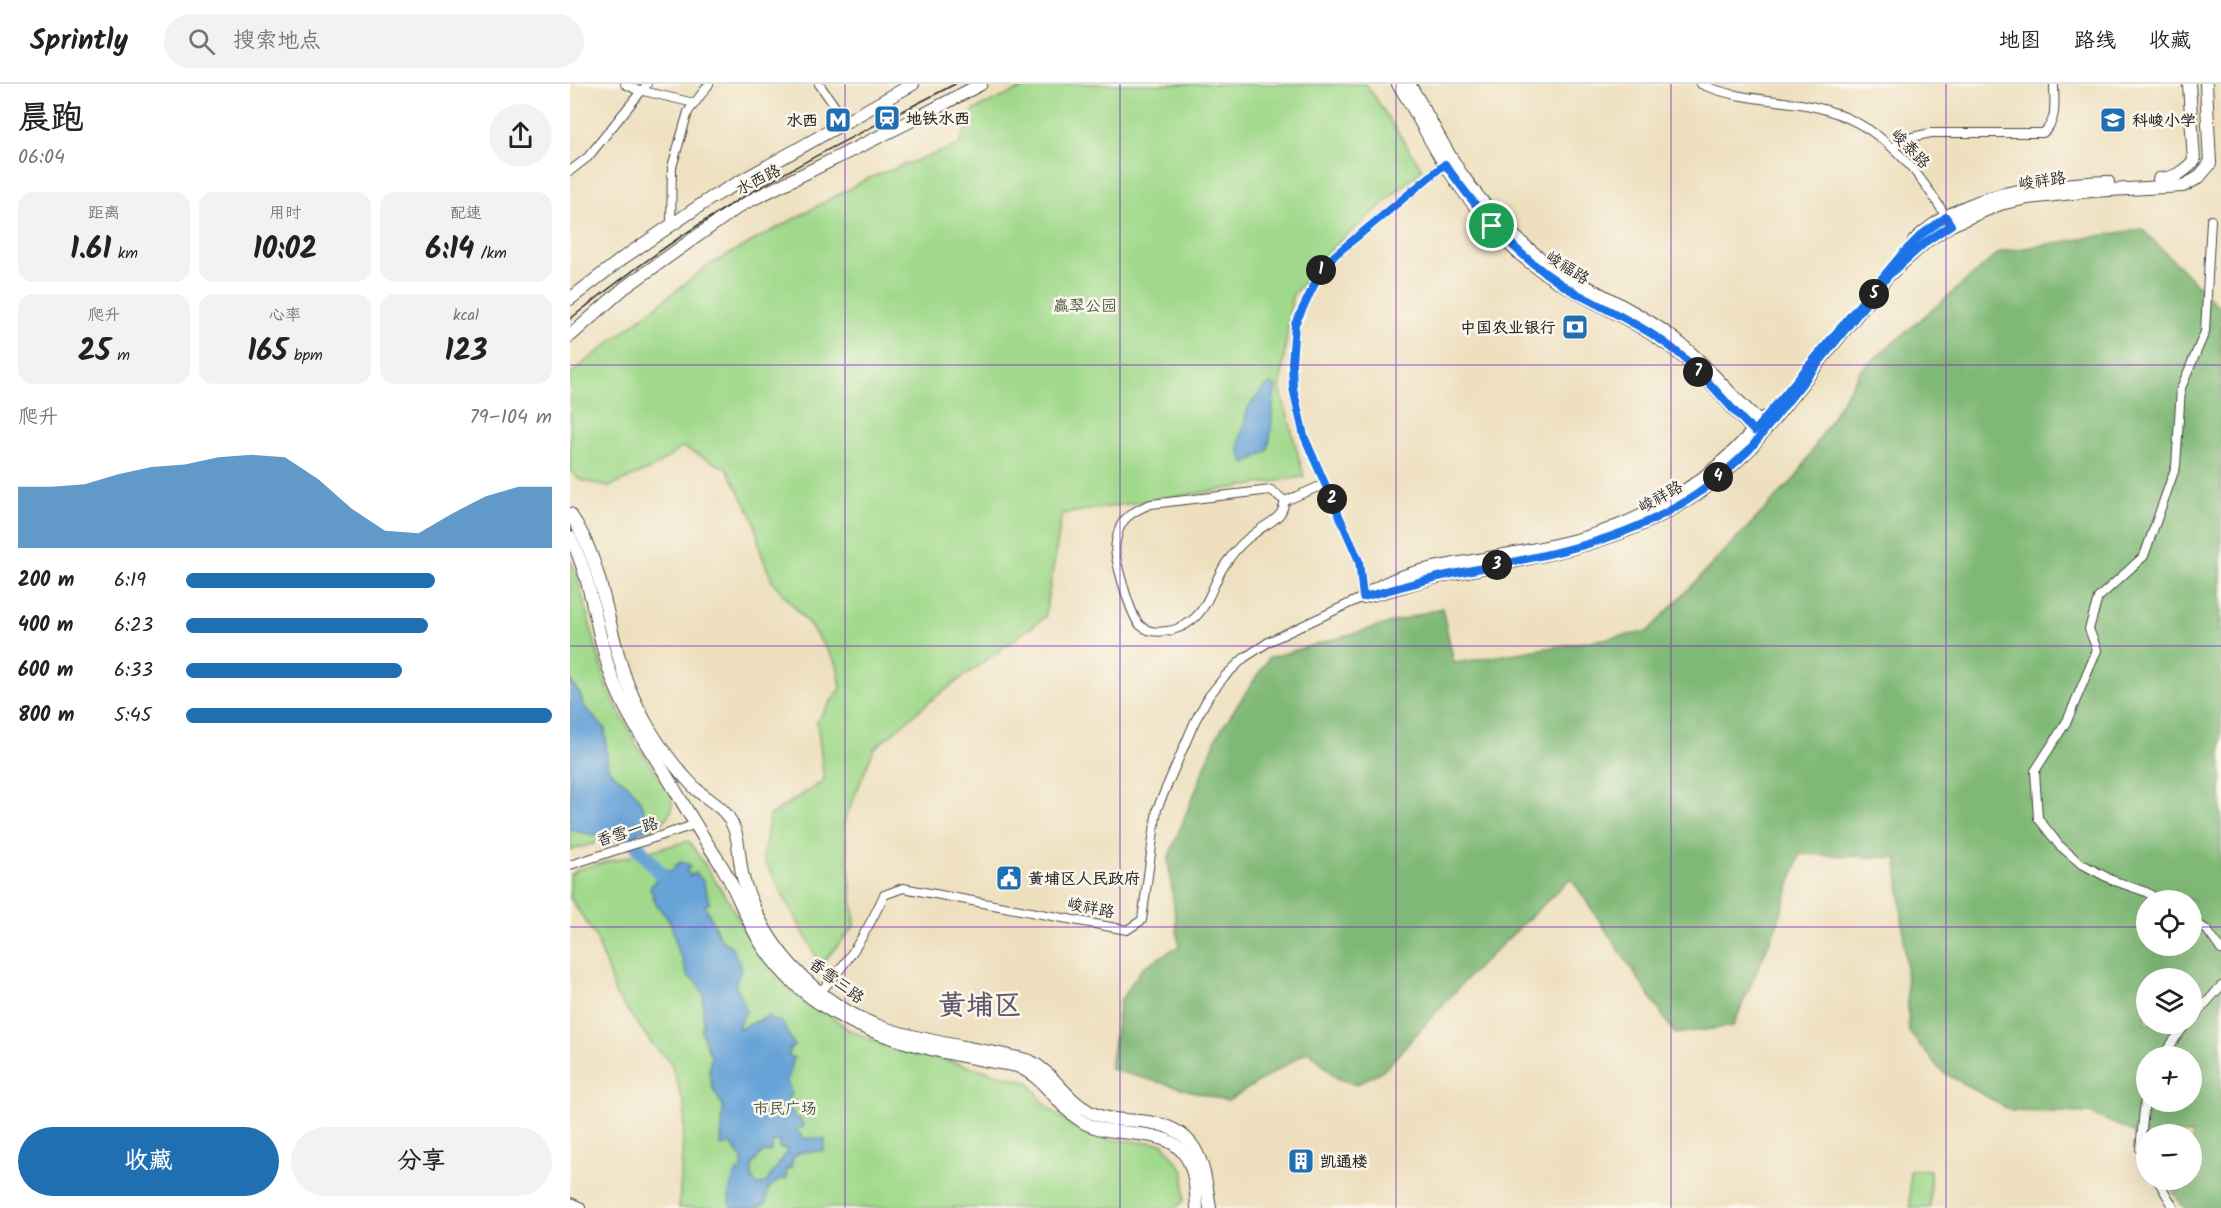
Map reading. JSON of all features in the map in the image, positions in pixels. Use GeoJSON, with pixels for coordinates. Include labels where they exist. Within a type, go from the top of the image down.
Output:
{"type":"FeatureCollection","features":[{"type":"Feature","properties":{"kind":"street"},"geometry":{"type":"LineString","coordinates":[[625,84],[645,87],[694,103]]}},
{"type":"Feature","properties":{"kind":"street"},"geometry":{"type":"LineString","coordinates":[[671,225],[672,167],[688,112],[709,84]]}},
{"type":"Feature","properties":{"kind":"street"},"geometry":{"type":"LineString","coordinates":[[819,84],[846,122]]}},
{"type":"Feature","properties":{"kind":"street","name":"水西路"},"geometry":{"type":"LineString","coordinates":[[570,299],[623,258],[731,186],[913,84]]}},
{"type":"Feature","properties":{"kind":"street","name":"水西路"},"geometry":{"type":"LineString","coordinates":[[570,336],[624,288],[741,205],[981,84]]}},
{"type":"Feature","properties":{"kind":"street","name":"峻福路"},"geometry":{"type":"LineString","coordinates":[[1398,84],[1445,164],[1474,205],[1511,246],[1532,264],[1566,287],[1626,319],[1677,352],[1761,429]]}},
{"type":"Feature","properties":{"kind":"street","name":"峻福路"},"geometry":{"type":"LineString","coordinates":[[1409,84],[1462,175],[1497,218],[1519,240],[1563,273],[1650,321],[1671,336],[1697,358],[1751,414],[1761,429]]}},
{"type":"Feature","properties":{"kind":"street","name":"峻泰路"},"geometry":{"type":"LineString","coordinates":[[1701,84],[1714,90],[1741,96],[1817,107],[1884,138],[1917,173],[1948,221]]}},
{"type":"Feature","properties":{"kind":"street"},"geometry":{"type":"LineString","coordinates":[[1893,147],[1912,137],[1931,133],[2043,133],[2049,128],[2054,115],[2054,84]]}},
{"type":"Feature","properties":{"kind":"street","name":"峻祥路"},"geometry":{"type":"LineString","coordinates":[[817,995],[860,942],[884,895],[903,888],[1126,930],[1142,920],[1157,809],[1195,721],[1209,696],[1244,658],[1270,641],[1363,597],[1449,574],[1553,554],[1618,535],[1645,524],[1690,499],[1726,471],[1887,270],[1921,235],[1984,201],[2039,187],[2173,178],[2184,172],[2193,161],[2189,84]]}},
{"type":"Feature","properties":{"kind":"street","name":"峻祥路"},"geometry":{"type":"LineString","coordinates":[[1948,221],[2000,204],[2028,198],[2080,192],[2183,186],[2198,178],[2210,164],[2206,84]]}},
{"type":"Feature","properties":{"kind":"street"},"geometry":{"type":"LineString","coordinates":[[570,171],[588,157],[645,87]]}},
{"type":"Feature","properties":{"kind":"street"},"geometry":{"type":"LineString","coordinates":[[1363,597],[1359,561],[1304,436],[1293,388],[1295,324],[1321,271],[1335,255],[1445,164]]}},
{"type":"Feature","properties":{"kind":"street"},"geometry":{"type":"LineString","coordinates":[[2140,890],[2112,880],[2088,867],[2059,845],[2038,818],[2036,771],[2067,722],[2097,650],[2089,629],[2098,598],[2144,556],[2176,466],[2181,388],[2205,332],[2211,220]]}},
{"type":"Feature","properties":{"kind":"street"},"geometry":{"type":"LineString","coordinates":[[1285,501],[1325,484]]}},
{"type":"Feature","properties":{"kind":"street"},"geometry":{"type":"LineString","coordinates":[[1271,490],[1285,501],[1282,512],[1256,532],[1229,559],[1218,574],[1204,606],[1192,620],[1182,627],[1167,631],[1152,631],[1140,626],[1133,616],[1116,555],[1116,539],[1122,523],[1136,510],[1151,504],[1271,490]]}},
{"type":"Feature","properties":{"kind":"street","name":"香雪三路"},"geometry":{"type":"LineString","coordinates":[[570,514],[591,555],[617,654],[634,700],[666,754],[696,789],[727,815],[737,834],[742,876],[757,913],[783,955],[817,995],[881,1027],[1030,1061],[1046,1071],[1081,1107],[1094,1114],[1112,1120],[1142,1122],[1167,1127],[1182,1136],[1201,1158],[1210,1208]]}},
{"type":"Feature","properties":{"kind":"street","name":"香雪三路"},"geometry":{"type":"LineString","coordinates":[[570,537],[581,558],[610,672],[634,726],[668,778],[694,825],[727,874],[740,904],[775,963],[845,1020],[892,1040],[1017,1066],[1031,1072],[1070,1113],[1095,1128],[1149,1134],[1170,1141],[1180,1149],[1191,1165],[1197,1208]]}},
{"type":"Feature","properties":{"kind":"street","name":"香雪一路"},"geometry":{"type":"LineString","coordinates":[[570,865],[694,825]]}},
{"type":"Feature","properties":{"kind":"street"},"geometry":{"type":"LineString","coordinates":[[2202,927],[2221,950]]}},
{"type":"Feature","properties":{"kind":"street"},"geometry":{"type":"LineString","coordinates":[[2202,1008],[2221,986]]}},
{"type":"Feature","properties":{"kind":"street"},"geometry":{"type":"LineString","coordinates":[[2170,1046],[2179,1034]]}},
{"type":"Feature","properties":{"kind":"street"},"geometry":{"type":"LineString","coordinates":[[2163,1190],[2174,1208]]}},
{"type":"Feature","properties":{"kind":"street"},"geometry":{"type":"LineString","coordinates":[[570,1204],[579,1208]]}},
{"type":"Feature","properties":{"kind":"green space","name":"赢翠公园"},"geometry":{"type":"Polygon","coordinates":[[[1032,84],[1366,84],[1422,169],[1326,254],[1292,296],[1280,388],[1304,477],[1062,514],[1045,617],[930,701],[874,749],[844,822],[855,925],[821,965],[763,858],[770,815],[824,781],[817,721],[841,688],[837,664],[808,623],[772,581],[761,553],[754,520],[727,469],[683,447],[654,467],[609,487],[581,480],[570,471],[570,374],[709,265],[869,178],[959,145],[974,110],[1032,84]]]}},
{"type":"Feature","properties":{"kind":"green space"},"geometry":{"type":"Polygon","coordinates":[[[2142,229],[2221,309],[2221,1208],[2184,1208],[2172,1190],[2202,1190],[2202,1124],[2136,1124],[2136,1137],[2133,1132],[2090,1113],[2012,1111],[1941,1071],[1909,1032],[1897,858],[1800,854],[1778,922],[1733,1026],[1675,1034],[1571,878],[1468,977],[1385,1069],[1356,1085],[1337,1078],[1308,1051],[1228,1101],[1110,1069],[1120,1001],[1142,968],[1179,946],[1168,859],[1218,734],[1269,658],[1442,608],[1454,663],[1647,632],[1797,476],[1860,371],[2000,252],[2142,229]]]}},
{"type":"Feature","properties":{"kind":"green space"},"geometry":{"type":"Polygon","coordinates":[[[570,560],[575,569],[607,687],[636,744],[672,792],[672,810],[660,826],[570,850],[570,560]]]}},
{"type":"Feature","properties":{"kind":"green space","name":"市民广场"},"geometry":{"type":"Polygon","coordinates":[[[689,841],[728,900],[757,952],[790,985],[849,1030],[880,1043],[1028,1082],[1048,1108],[1077,1130],[1110,1140],[1163,1143],[1184,1171],[1184,1200],[1176,1208],[679,1208],[685,1107],[671,1063],[653,1045],[616,995],[596,937],[570,898],[570,875],[579,869],[689,841]]]}},
{"type":"Feature","properties":{"kind":"green space"},"geometry":{"type":"Polygon","coordinates":[[[1910,1170],[1930,1170],[1930,1208],[1910,1208],[1910,1170]]]}},
{"type":"Feature","properties":{"kind":"water"},"geometry":{"type":"Polygon","coordinates":[[[1271,384],[1276,387],[1271,436],[1267,451],[1245,464],[1238,448],[1248,408],[1264,387],[1271,384]]]}},
{"type":"Feature","properties":{"kind":"water"},"geometry":{"type":"Polygon","coordinates":[[[570,680],[581,696],[583,705],[605,729],[608,769],[635,792],[643,807],[649,829],[616,840],[570,830],[570,680]]]}},
{"type":"Feature","properties":{"kind":"water"},"geometry":{"type":"Polygon","coordinates":[[[681,862],[690,865],[690,868],[686,870],[690,876],[695,873],[703,881],[710,903],[705,905],[721,940],[732,947],[741,967],[735,986],[742,997],[746,1012],[739,1029],[769,1016],[774,1021],[781,1021],[795,1046],[790,1048],[789,1056],[794,1058],[787,1082],[792,1094],[788,1098],[791,1110],[804,1125],[796,1129],[796,1132],[803,1138],[825,1139],[824,1151],[801,1152],[793,1157],[791,1168],[787,1168],[785,1180],[782,1178],[768,1189],[766,1203],[756,1208],[732,1208],[730,1203],[731,1185],[737,1172],[741,1172],[742,1163],[731,1144],[721,1146],[723,1106],[713,1089],[709,1072],[711,1057],[701,1031],[704,996],[698,983],[687,975],[682,957],[678,953],[671,923],[656,904],[650,888],[660,873],[673,870],[681,862]],[[773,1141],[772,1149],[762,1153],[752,1165],[752,1179],[758,1185],[766,1183],[788,1154],[787,1149],[779,1148],[779,1141],[773,1141]]]}},
{"type":"Feature","properties":{"kind":"waterway"},"geometry":{"type":"LineString","coordinates":[[628,835],[660,873]]}},
{"type":"Feature","properties":{"kind":"tram line"},"geometry":{"type":"LineString","coordinates":[[570,319],[644,262],[722,210],[808,160],[955,84]]}},
{"type":"Feature","properties":{"kind":"place","name":"地铁水西"},"geometry":{"type":"Point","coordinates":[887,118]}},
{"type":"Feature","properties":{"kind":"place","name":"水西"},"geometry":{"type":"Point","coordinates":[838,120]}},
{"type":"Feature","properties":{"kind":"place","name":"科峻小学"},"geometry":{"type":"Point","coordinates":[2113,120]}},
{"type":"Feature","properties":{"kind":"place","name":"中国农业银行"},"geometry":{"type":"Point","coordinates":[1575,327]}},
{"type":"Feature","properties":{"kind":"place","name":"黄埔区人民政府"},"geometry":{"type":"Point","coordinates":[1009,878]}},
{"type":"Feature","properties":{"kind":"place","name":"凯通楼"},"geometry":{"type":"Point","coordinates":[1301,1161]}},
{"type":"Feature","properties":{"kind":"district","name":"黄埔区"},"geometry":{"type":"Point","coordinates":[980,1004]}},
{"type":"Feature","properties":{"kind":"route"},"geometry":{"type":"LineString","coordinates":[[1445,164],[1492,226],[1511,246],[1552,278],[1626,319],[1677,352],[1754,431],[1902,254],[1921,235],[1946,217],[1951,225],[1907,257],[1888,276],[1750,449],[1726,471],[1680,505],[1645,524],[1578,548],[1449,574],[1363,597],[1359,561],[1304,436],[1293,388],[1295,324],[1321,271],[1335,255],[1445,164]]}}]}
